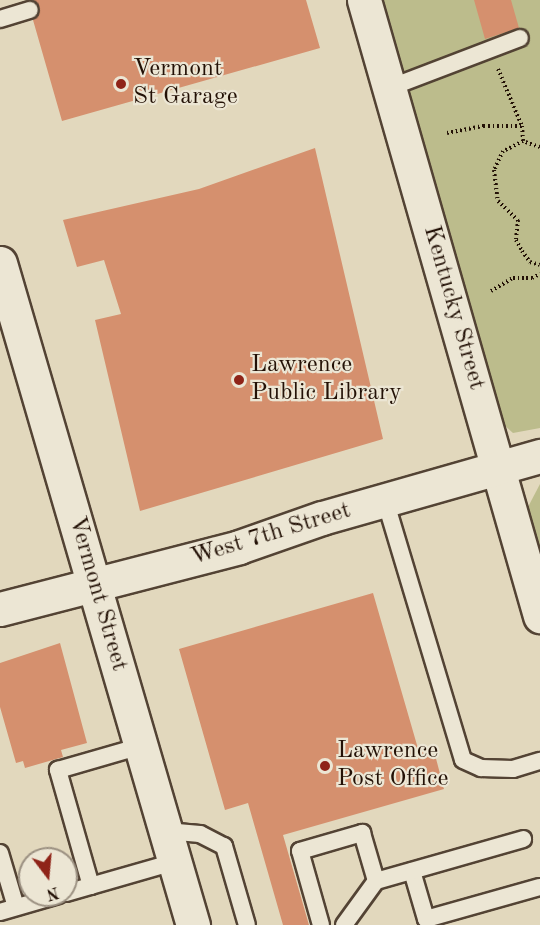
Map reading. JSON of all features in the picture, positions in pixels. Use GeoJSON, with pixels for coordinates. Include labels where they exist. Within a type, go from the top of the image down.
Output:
{"type":"FeatureCollection","features":[{"type":"Feature","properties":{"kind":"street","name":"Kentucky Street"},"geometry":{"type":"LineString","coordinates":[[364,0],[540,616]]}},
{"type":"Feature","properties":{"kind":"street","name":"Vermont Street"},"geometry":{"type":"LineString","coordinates":[[0,263],[193,925]]}},
{"type":"Feature","properties":{"kind":"street","name":"West 7th Street"},"geometry":{"type":"LineString","coordinates":[[0,609],[239,547],[385,500],[540,456]]}},
{"type":"Feature","properties":{"kind":"lane"},"geometry":{"type":"LineString","coordinates":[[0,19],[30,10]]}},
{"type":"Feature","properties":{"kind":"lane"},"geometry":{"type":"LineString","coordinates":[[389,88],[520,38]]}},
{"type":"Feature","properties":{"kind":"lane"},"geometry":{"type":"LineString","coordinates":[[385,500],[463,760],[482,768],[513,769],[540,761]]}},
{"type":"Feature","properties":{"kind":"lane"},"geometry":{"type":"LineString","coordinates":[[91,886],[58,770],[141,746]]}},
{"type":"Feature","properties":{"kind":"lane"},"geometry":{"type":"LineString","coordinates":[[321,925],[300,851],[362,833],[376,881]]}},
{"type":"Feature","properties":{"kind":"lane"},"geometry":{"type":"LineString","coordinates":[[78,890],[91,886],[200,834],[224,846],[246,925]]}},
{"type":"Feature","properties":{"kind":"lane"},"geometry":{"type":"LineString","coordinates":[[344,925],[376,881],[523,839]]}},
{"type":"Feature","properties":{"kind":"lane"},"geometry":{"type":"LineString","coordinates":[[0,853],[8,910]]}},
{"type":"Feature","properties":{"kind":"lane"},"geometry":{"type":"LineString","coordinates":[[412,871],[426,919],[540,887]]}},
{"type":"Feature","properties":{"kind":"path"},"geometry":{"type":"LineString","coordinates":[[490,49],[522,126],[523,141]]}},
{"type":"Feature","properties":{"kind":"path"},"geometry":{"type":"LineString","coordinates":[[447,133],[484,126],[522,126]]}},
{"type":"Feature","properties":{"kind":"path"},"geometry":{"type":"LineString","coordinates":[[540,147],[523,141],[503,151],[495,160],[494,185],[501,207],[518,220],[516,240],[522,251],[540,265]]}},
{"type":"Feature","properties":{"kind":"path"},"geometry":{"type":"LineString","coordinates":[[491,291],[513,278],[532,279],[540,274]]}},
{"type":"Feature","properties":{"kind":"green space"},"geometry":{"type":"Polygon","coordinates":[[[383,0],[540,0],[540,428],[513,433],[504,425],[383,0]]]}},
{"type":"Feature","properties":{"kind":"green space"},"geometry":{"type":"Polygon","coordinates":[[[540,484],[540,551],[528,507],[540,484]]]}},
{"type":"Feature","properties":{"kind":"building","name":"Vermont St Garage"},"geometry":{"type":"Polygon","coordinates":[[[33,0],[306,0],[320,48],[62,121],[33,20],[40,8],[33,0]]]}},
{"type":"Feature","properties":{"kind":"building"},"geometry":{"type":"Polygon","coordinates":[[[474,0],[511,0],[519,28],[485,39],[474,0]]]}},
{"type":"Feature","properties":{"kind":"building","name":"Lawrence Public Library"},"geometry":{"type":"Polygon","coordinates":[[[315,148],[383,439],[140,511],[95,320],[121,314],[104,260],[77,267],[63,220],[199,189],[315,148]]]}},
{"type":"Feature","properties":{"kind":"building","name":"Lawrence Post Office"},"geometry":{"type":"Polygon","coordinates":[[[373,593],[419,752],[433,747],[444,789],[283,835],[309,925],[283,925],[248,803],[225,810],[179,649],[373,593]]]}},
{"type":"Feature","properties":{"kind":"building"},"geometry":{"type":"Polygon","coordinates":[[[60,643],[87,743],[61,750],[63,757],[25,768],[23,761],[16,763],[0,707],[0,663],[60,643]]]}},
{"type":"Feature","properties":{"kind":"place","name":"Vermont St Garage"},"geometry":{"type":"Point","coordinates":[121,84]}},
{"type":"Feature","properties":{"kind":"place","name":"Lawrence Public Library"},"geometry":{"type":"Point","coordinates":[239,380]}},
{"type":"Feature","properties":{"kind":"place","name":"Lawrence Post Office"},"geometry":{"type":"Point","coordinates":[325,766]}}]}
